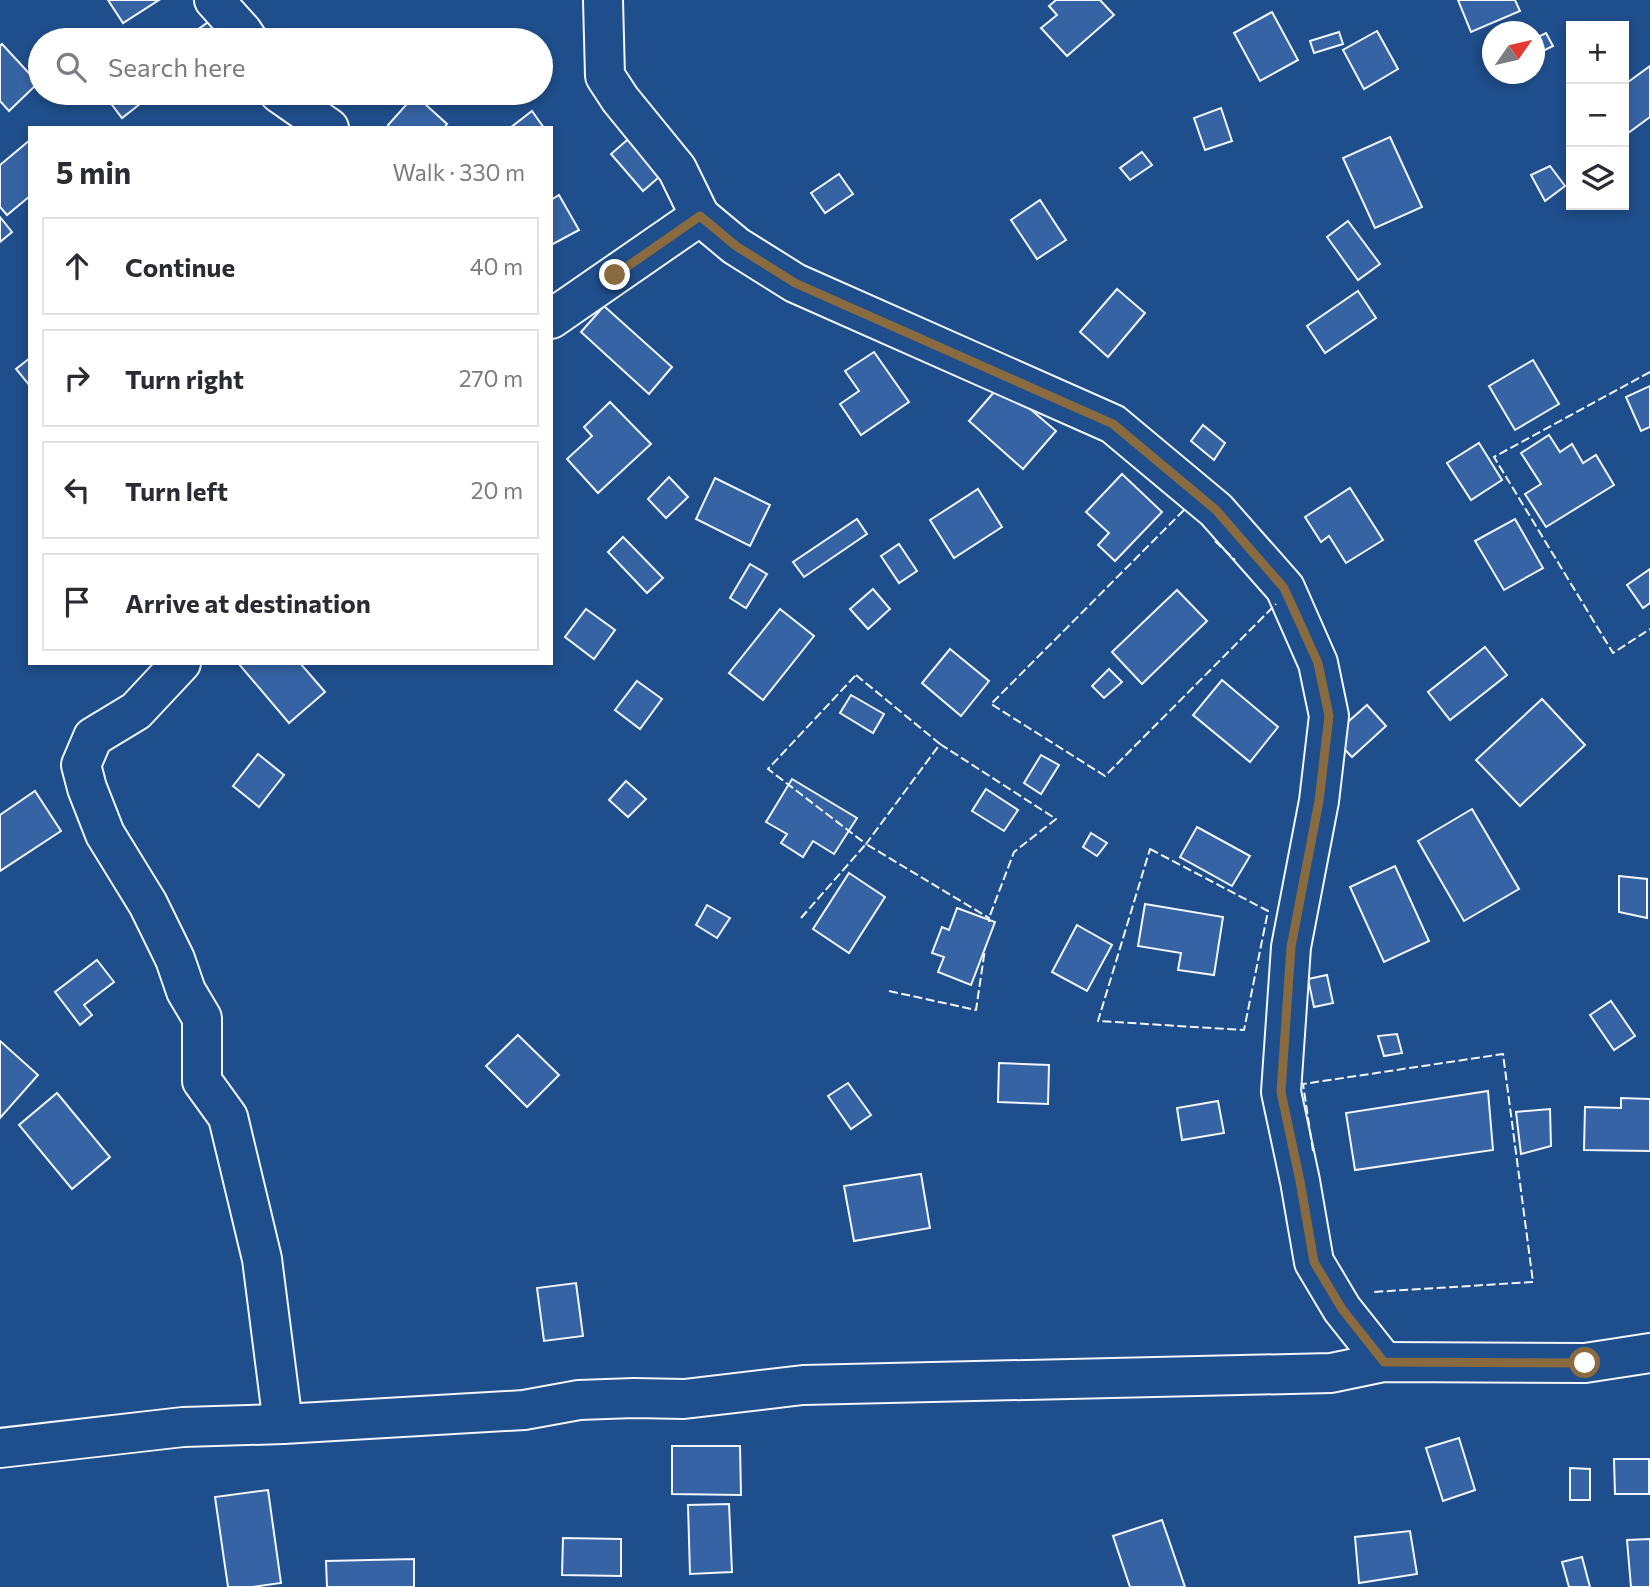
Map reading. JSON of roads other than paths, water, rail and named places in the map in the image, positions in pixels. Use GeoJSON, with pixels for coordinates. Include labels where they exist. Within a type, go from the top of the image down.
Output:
{"type":"FeatureCollection","features":[{"type":"Feature","properties":{"kind":"street"},"geometry":{"type":"LineString","coordinates":[[215,0],[239,28]]}},
{"type":"Feature","properties":{"kind":"street"},"geometry":{"type":"LineString","coordinates":[[603,0],[606,76],[620,99],[677,169],[700,216],[736,246],[795,283],[1113,424],[1216,510],[1284,588],[1318,663],[1329,716],[1319,801],[1291,947],[1281,1092],[1314,1262],[1342,1309],[1384,1362]]}},
{"type":"Feature","properties":{"kind":"street"},"geometry":{"type":"LineString","coordinates":[[296,105],[326,126]]}},
{"type":"Feature","properties":{"kind":"street"},"geometry":{"type":"LineString","coordinates":[[553,318],[700,216]]}},
{"type":"Feature","properties":{"kind":"street"},"geometry":{"type":"LineString","coordinates":[[179,665],[136,711],[93,737],[81,765],[105,834],[148,904],[175,959],[186,991],[202,1018],[202,1081],[228,1117],[262,1259],[282,1424]]}},
{"type":"Feature","properties":{"kind":"street"},"geometry":{"type":"LineString","coordinates":[[0,1448],[183,1427],[524,1410],[579,1400],[684,1399],[803,1385],[1331,1373],[1384,1362],[1585,1363],[1650,1353]]}}]}
